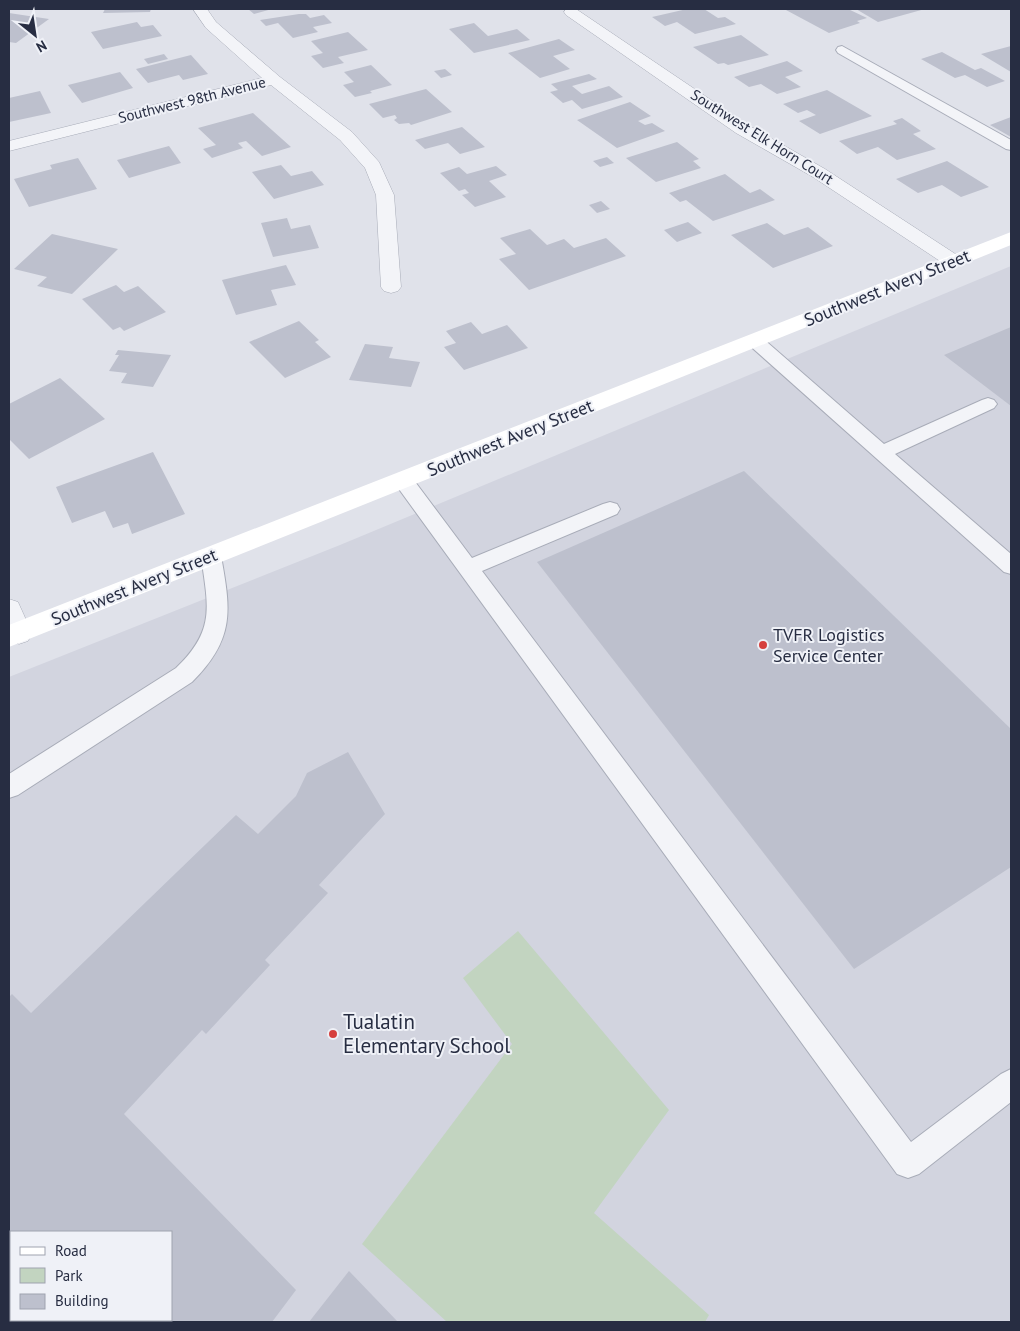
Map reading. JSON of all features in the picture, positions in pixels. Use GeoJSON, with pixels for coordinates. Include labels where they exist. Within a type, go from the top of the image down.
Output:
{"type":"FeatureCollection","features":[{"type":"Feature","properties":{"kind":"main road","name":"Southwest Avery Street"},"geometry":{"type":"LineString","coordinates":[[12,626],[211,556],[1011,238]]}},
{"type":"Feature","properties":{"kind":"street","name":"Southwest 98th Avenue"},"geometry":{"type":"LineString","coordinates":[[200,9],[211,25],[274,80]]}},
{"type":"Feature","properties":{"kind":"street","name":"Southwest Elk Horn Court"},"geometry":{"type":"LineString","coordinates":[[571,12],[742,129],[820,173],[953,262]]}},
{"type":"Feature","properties":{"kind":"street","name":"Southwest 98th Avenue"},"geometry":{"type":"LineString","coordinates":[[9,146],[274,80]]}},
{"type":"Feature","properties":{"kind":"street"},"geometry":{"type":"LineString","coordinates":[[274,80],[346,136],[373,166],[385,195],[391,287]]}},
{"type":"Feature","properties":{"kind":"lane"},"geometry":{"type":"LineString","coordinates":[[842,50],[1011,146]]}},
{"type":"Feature","properties":{"kind":"lane"},"geometry":{"type":"LineString","coordinates":[[755,341],[1011,566]]}},
{"type":"Feature","properties":{"kind":"lane"},"geometry":{"type":"LineString","coordinates":[[882,452],[988,404]]}},
{"type":"Feature","properties":{"kind":"lane"},"geometry":{"type":"LineString","coordinates":[[403,480],[908,1163],[1011,1084]]}},
{"type":"Feature","properties":{"kind":"lane"},"geometry":{"type":"LineString","coordinates":[[468,568],[610,508]]}},
{"type":"Feature","properties":{"kind":"lane"},"geometry":{"type":"LineString","coordinates":[[9,787],[184,675],[204,655],[216,633],[219,611],[211,556]]}},
{"type":"Feature","properties":{"kind":"shaded area"},"geometry":{"type":"Polygon","coordinates":[[[1011,266],[1011,1322],[9,1322],[9,677],[340,545],[1011,266]]]}},
{"type":"Feature","properties":{"kind":"green space"},"geometry":{"type":"Polygon","coordinates":[[[518,931],[669,1110],[594,1213],[709,1315],[705,1322],[447,1322],[362,1244],[512,1044],[463,978],[518,931]]]}},
{"type":"Feature","properties":{"kind":"building"},"geometry":{"type":"Polygon","coordinates":[[[105,9],[151,9],[150,12],[103,13],[105,9]]]}},
{"type":"Feature","properties":{"kind":"building"},"geometry":{"type":"Polygon","coordinates":[[[248,9],[272,9],[254,14],[248,9]]]}},
{"type":"Feature","properties":{"kind":"building"},"geometry":{"type":"Polygon","coordinates":[[[687,9],[704,9],[718,18],[725,17],[736,24],[695,34],[677,22],[665,26],[652,17],[687,9]]]}},
{"type":"Feature","properties":{"kind":"building"},"geometry":{"type":"Polygon","coordinates":[[[848,9],[867,18],[857,21],[860,23],[829,33],[786,10],[848,9]]]}},
{"type":"Feature","properties":{"kind":"building"},"geometry":{"type":"Polygon","coordinates":[[[856,9],[925,9],[878,22],[856,9]]]}},
{"type":"Feature","properties":{"kind":"building"},"geometry":{"type":"Polygon","coordinates":[[[9,13],[49,19],[16,43],[9,42],[9,13]]]}},
{"type":"Feature","properties":{"kind":"building"},"geometry":{"type":"Polygon","coordinates":[[[306,14],[310,18],[324,15],[332,23],[313,27],[318,32],[293,38],[278,23],[266,26],[260,20],[306,14]]]}},
{"type":"Feature","properties":{"kind":"building"},"geometry":{"type":"Polygon","coordinates":[[[137,22],[141,27],[153,25],[162,36],[103,49],[91,32],[137,22]]]}},
{"type":"Feature","properties":{"kind":"building"},"geometry":{"type":"Polygon","coordinates":[[[474,23],[488,36],[517,29],[530,40],[474,53],[449,29],[474,23]]]}},
{"type":"Feature","properties":{"kind":"building"},"geometry":{"type":"Polygon","coordinates":[[[348,32],[368,50],[338,57],[344,63],[323,68],[311,56],[323,53],[311,41],[348,32]]]}},
{"type":"Feature","properties":{"kind":"building"},"geometry":{"type":"Polygon","coordinates":[[[741,35],[769,55],[728,65],[724,63],[718,64],[693,47],[741,35]]]}},
{"type":"Feature","properties":{"kind":"building"},"geometry":{"type":"Polygon","coordinates":[[[559,39],[575,50],[553,56],[570,69],[540,78],[508,53],[559,39]]]}},
{"type":"Feature","properties":{"kind":"building"},"geometry":{"type":"Polygon","coordinates":[[[1011,46],[1011,72],[981,54],[1011,46]]]}},
{"type":"Feature","properties":{"kind":"building"},"geometry":{"type":"Polygon","coordinates":[[[942,52],[975,70],[981,68],[1005,81],[987,87],[965,75],[955,78],[921,59],[942,52]]]}},
{"type":"Feature","properties":{"kind":"building"},"geometry":{"type":"Polygon","coordinates":[[[164,54],[168,59],[148,64],[144,59],[164,54]]]}},
{"type":"Feature","properties":{"kind":"building"},"geometry":{"type":"Polygon","coordinates":[[[191,55],[208,74],[183,80],[179,75],[148,83],[136,69],[191,55]]]}},
{"type":"Feature","properties":{"kind":"building"},"geometry":{"type":"Polygon","coordinates":[[[787,61],[803,71],[785,77],[801,87],[777,94],[761,84],[749,87],[734,77],[787,61]]]}},
{"type":"Feature","properties":{"kind":"building"},"geometry":{"type":"Polygon","coordinates":[[[371,65],[392,85],[355,97],[343,85],[354,82],[344,72],[371,65]]]}},
{"type":"Feature","properties":{"kind":"building"},"geometry":{"type":"Polygon","coordinates":[[[445,69],[452,75],[441,78],[434,71],[445,69]]]}},
{"type":"Feature","properties":{"kind":"building"},"geometry":{"type":"Polygon","coordinates":[[[120,72],[133,88],[82,103],[68,85],[120,72]]]}},
{"type":"Feature","properties":{"kind":"building"},"geometry":{"type":"Polygon","coordinates":[[[589,74],[597,79],[572,86],[582,94],[609,86],[623,97],[582,109],[572,100],[563,103],[550,92],[558,90],[551,84],[589,74]]]}},
{"type":"Feature","properties":{"kind":"building"},"geometry":{"type":"Polygon","coordinates":[[[426,89],[452,112],[411,125],[409,123],[399,124],[394,120],[397,118],[395,115],[383,118],[369,104],[426,89]]]}},
{"type":"Feature","properties":{"kind":"building"},"geometry":{"type":"Polygon","coordinates":[[[827,90],[872,116],[820,134],[799,121],[816,115],[807,110],[798,113],[783,104],[827,90]]]}},
{"type":"Feature","properties":{"kind":"building"},"geometry":{"type":"Polygon","coordinates":[[[40,91],[51,113],[9,122],[9,98],[40,91]]]}},
{"type":"Feature","properties":{"kind":"building"},"geometry":{"type":"Polygon","coordinates":[[[630,102],[651,116],[638,121],[645,125],[652,123],[665,131],[617,148],[577,120],[630,102]]]}},
{"type":"Feature","properties":{"kind":"building"},"geometry":{"type":"Polygon","coordinates":[[[253,113],[291,147],[262,156],[246,141],[238,143],[243,148],[212,158],[203,149],[216,145],[198,128],[253,113]]]}},
{"type":"Feature","properties":{"kind":"building"},"geometry":{"type":"Polygon","coordinates":[[[1011,117],[1011,137],[990,125],[1011,117]]]}},
{"type":"Feature","properties":{"kind":"building"},"geometry":{"type":"Polygon","coordinates":[[[902,118],[921,131],[913,134],[936,149],[897,160],[878,147],[857,154],[839,141],[897,124],[893,121],[902,118]]]}},
{"type":"Feature","properties":{"kind":"building"},"geometry":{"type":"Polygon","coordinates":[[[462,127],[485,147],[460,154],[448,143],[425,149],[415,140],[462,127]]]}},
{"type":"Feature","properties":{"kind":"building"},"geometry":{"type":"Polygon","coordinates":[[[677,142],[699,159],[693,161],[701,168],[656,182],[626,158],[677,142]]]}},
{"type":"Feature","properties":{"kind":"building"},"geometry":{"type":"Polygon","coordinates":[[[169,146],[181,163],[129,178],[117,160],[169,146]]]}},
{"type":"Feature","properties":{"kind":"building"},"geometry":{"type":"Polygon","coordinates":[[[607,157],[614,163],[600,167],[593,161],[607,157]]]}},
{"type":"Feature","properties":{"kind":"building"},"geometry":{"type":"Polygon","coordinates":[[[78,158],[97,189],[29,207],[14,179],[52,169],[50,165],[78,158]]]}},
{"type":"Feature","properties":{"kind":"building"},"geometry":{"type":"Polygon","coordinates":[[[947,161],[989,187],[961,197],[942,185],[918,193],[896,179],[947,161]]]}},
{"type":"Feature","properties":{"kind":"building"},"geometry":{"type":"Polygon","coordinates":[[[281,165],[291,176],[312,171],[324,185],[274,199],[252,172],[281,165]]]}},
{"type":"Feature","properties":{"kind":"building"},"geometry":{"type":"Polygon","coordinates":[[[496,166],[507,175],[489,181],[506,197],[475,207],[462,195],[469,193],[465,189],[459,191],[440,173],[459,167],[467,174],[496,166]]]}},
{"type":"Feature","properties":{"kind":"building"},"geometry":{"type":"Polygon","coordinates":[[[725,174],[750,193],[760,189],[775,200],[713,221],[686,200],[680,202],[669,193],[725,174]]]}},
{"type":"Feature","properties":{"kind":"building"},"geometry":{"type":"Polygon","coordinates":[[[601,201],[610,209],[597,213],[589,205],[601,201]]]}},
{"type":"Feature","properties":{"kind":"building"},"geometry":{"type":"Polygon","coordinates":[[[287,218],[291,229],[310,225],[319,248],[273,257],[261,223],[287,218]]]}},
{"type":"Feature","properties":{"kind":"building"},"geometry":{"type":"Polygon","coordinates":[[[688,222],[702,233],[677,242],[664,230],[688,222]]]}},
{"type":"Feature","properties":{"kind":"building"},"geometry":{"type":"Polygon","coordinates":[[[767,223],[784,235],[808,227],[833,246],[773,268],[731,235],[767,223]]]}},
{"type":"Feature","properties":{"kind":"building"},"geometry":{"type":"Polygon","coordinates":[[[530,229],[547,245],[564,239],[574,248],[606,238],[626,256],[529,290],[499,259],[516,254],[500,238],[530,229]]]}},
{"type":"Feature","properties":{"kind":"building"},"geometry":{"type":"Polygon","coordinates":[[[52,234],[118,249],[72,294],[37,286],[47,277],[14,269],[52,234]]]}},
{"type":"Feature","properties":{"kind":"building"},"geometry":{"type":"Polygon","coordinates":[[[286,265],[296,285],[271,290],[277,305],[236,315],[222,280],[286,265]]]}},
{"type":"Feature","properties":{"kind":"building"},"geometry":{"type":"Polygon","coordinates":[[[116,285],[124,292],[138,286],[166,312],[124,331],[120,327],[113,330],[82,299],[116,285]]]}},
{"type":"Feature","properties":{"kind":"building"},"geometry":{"type":"Polygon","coordinates":[[[299,321],[319,340],[315,342],[331,357],[285,378],[249,342],[299,321]]]}},
{"type":"Feature","properties":{"kind":"building"},"geometry":{"type":"Polygon","coordinates":[[[471,322],[482,334],[507,325],[528,348],[464,370],[444,347],[456,343],[446,331],[471,322]]]}},
{"type":"Feature","properties":{"kind":"building"},"geometry":{"type":"Polygon","coordinates":[[[1011,327],[1011,406],[944,355],[1011,327]]]}},
{"type":"Feature","properties":{"kind":"building"},"geometry":{"type":"Polygon","coordinates":[[[365,344],[393,347],[389,358],[420,362],[411,387],[349,380],[365,344]]]}},
{"type":"Feature","properties":{"kind":"building"},"geometry":{"type":"Polygon","coordinates":[[[118,350],[171,355],[153,387],[121,383],[127,373],[109,371],[119,355],[115,355],[118,350]]]}},
{"type":"Feature","properties":{"kind":"building"},"geometry":{"type":"Polygon","coordinates":[[[60,378],[105,419],[29,459],[9,439],[9,404],[60,378]]]}},
{"type":"Feature","properties":{"kind":"building"},"geometry":{"type":"Polygon","coordinates":[[[153,452],[185,514],[132,534],[128,523],[113,528],[105,511],[72,523],[56,487],[153,452]]]}},
{"type":"Feature","properties":{"kind":"building","name":"TVFR Logistics Service Center"},"geometry":{"type":"Polygon","coordinates":[[[744,471],[1011,729],[1011,867],[854,969],[537,562],[744,471]]]}},
{"type":"Feature","properties":{"kind":"building"},"geometry":{"type":"Polygon","coordinates":[[[348,752],[385,814],[319,885],[328,893],[265,960],[270,965],[206,1034],[202,1030],[124,1114],[296,1290],[272,1322],[9,1322],[9,997],[12,994],[31,1013],[236,815],[258,834],[296,796],[307,773],[348,752]]]}},
{"type":"Feature","properties":{"kind":"building"},"geometry":{"type":"Polygon","coordinates":[[[349,1271],[398,1322],[309,1322],[349,1271]]]}},
{"type":"Feature","properties":{"kind":"place","name":"TVFR Logistics Service Center"},"geometry":{"type":"Point","coordinates":[763,645]}},
{"type":"Feature","properties":{"kind":"place","name":"Tualatin Elementary School"},"geometry":{"type":"Point","coordinates":[333,1034]}}]}
